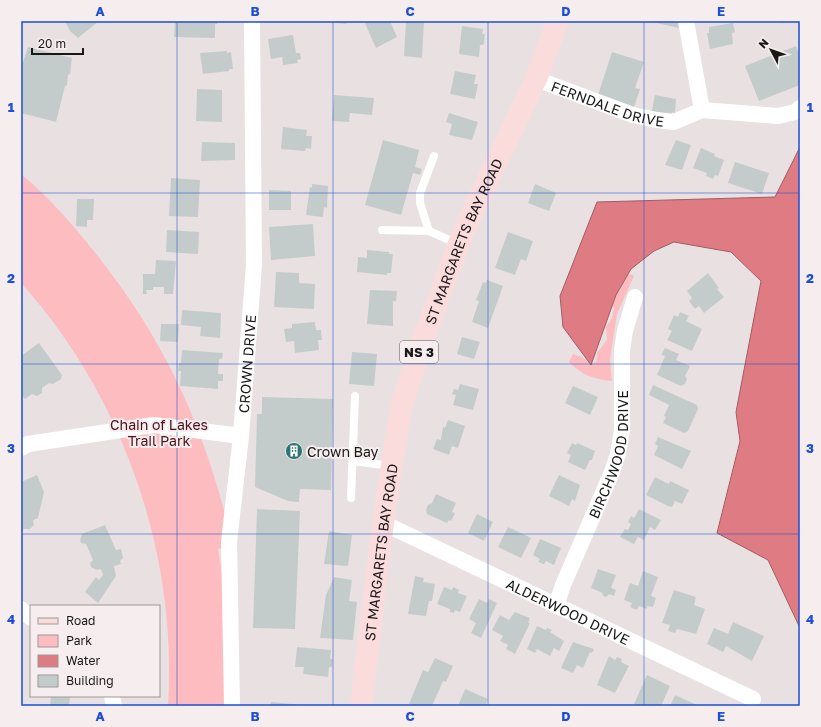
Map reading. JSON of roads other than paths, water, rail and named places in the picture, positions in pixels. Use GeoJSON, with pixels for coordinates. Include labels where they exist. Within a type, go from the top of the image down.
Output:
{"type":"FeatureCollection","features":[{"type":"Feature","properties":{"kind":"main road","name":"ST MARGARETS BAY ROAD"},"geometry":{"type":"LineString","coordinates":[[361,706],[383,522],[401,407],[422,342],[459,244],[536,80],[558,21]]}},
{"type":"Feature","properties":{"kind":"street","name":"CROWN DRIVE"},"geometry":{"type":"LineString","coordinates":[[232,706],[229,542],[241,436],[254,265],[252,21]]}},
{"type":"Feature","properties":{"kind":"street"},"geometry":{"type":"LineString","coordinates":[[686,21],[702,110],[778,116],[795,112],[800,108]]}},
{"type":"Feature","properties":{"kind":"street","name":"FERNDALE DRIVE"},"geometry":{"type":"LineString","coordinates":[[536,80],[633,115],[657,120],[674,122],[702,110]]}},
{"type":"Feature","properties":{"kind":"street","name":"BIRCHWOOD DRIVE"},"geometry":{"type":"LineString","coordinates":[[556,606],[563,585],[612,472],[618,454],[622,430],[622,350],[625,331],[635,297]]}},
{"type":"Feature","properties":{"kind":"street"},"geometry":{"type":"LineString","coordinates":[[21,448],[28,444],[154,425],[241,436]]}},
{"type":"Feature","properties":{"kind":"street","name":"ALDERWOOD DRIVE"},"geometry":{"type":"LineString","coordinates":[[383,522],[753,699]]}},
{"type":"Feature","properties":{"kind":"street"},"geometry":{"type":"LineString","coordinates":[[21,609],[30,617]]}},
{"type":"Feature","properties":{"kind":"lane"},"geometry":{"type":"LineString","coordinates":[[429,231],[420,203],[420,193],[434,156]]}},
{"type":"Feature","properties":{"kind":"lane"},"geometry":{"type":"LineString","coordinates":[[382,230],[429,231],[459,244]]}},
{"type":"Feature","properties":{"kind":"lane"},"geometry":{"type":"LineString","coordinates":[[351,498],[355,396]]}},
{"type":"Feature","properties":{"kind":"lane"},"geometry":{"type":"LineString","coordinates":[[353,461],[392,466]]}},
{"type":"Feature","properties":{"kind":"water"},"geometry":{"type":"Polygon","coordinates":[[[800,147],[800,628],[768,560],[717,533],[740,441],[736,412],[761,281],[731,252],[674,242],[654,251],[631,269],[616,295],[591,365],[563,327],[560,296],[597,202],[775,197],[800,147]]]}},
{"type":"Feature","properties":{"kind":"place","name":"Crown Bay"},"geometry":{"type":"Point","coordinates":[294,451]}},
{"type":"Feature","properties":{"kind":"park label","name":"Chain of Lakes Trail Park"},"geometry":{"type":"Point","coordinates":[159,432]}}]}
